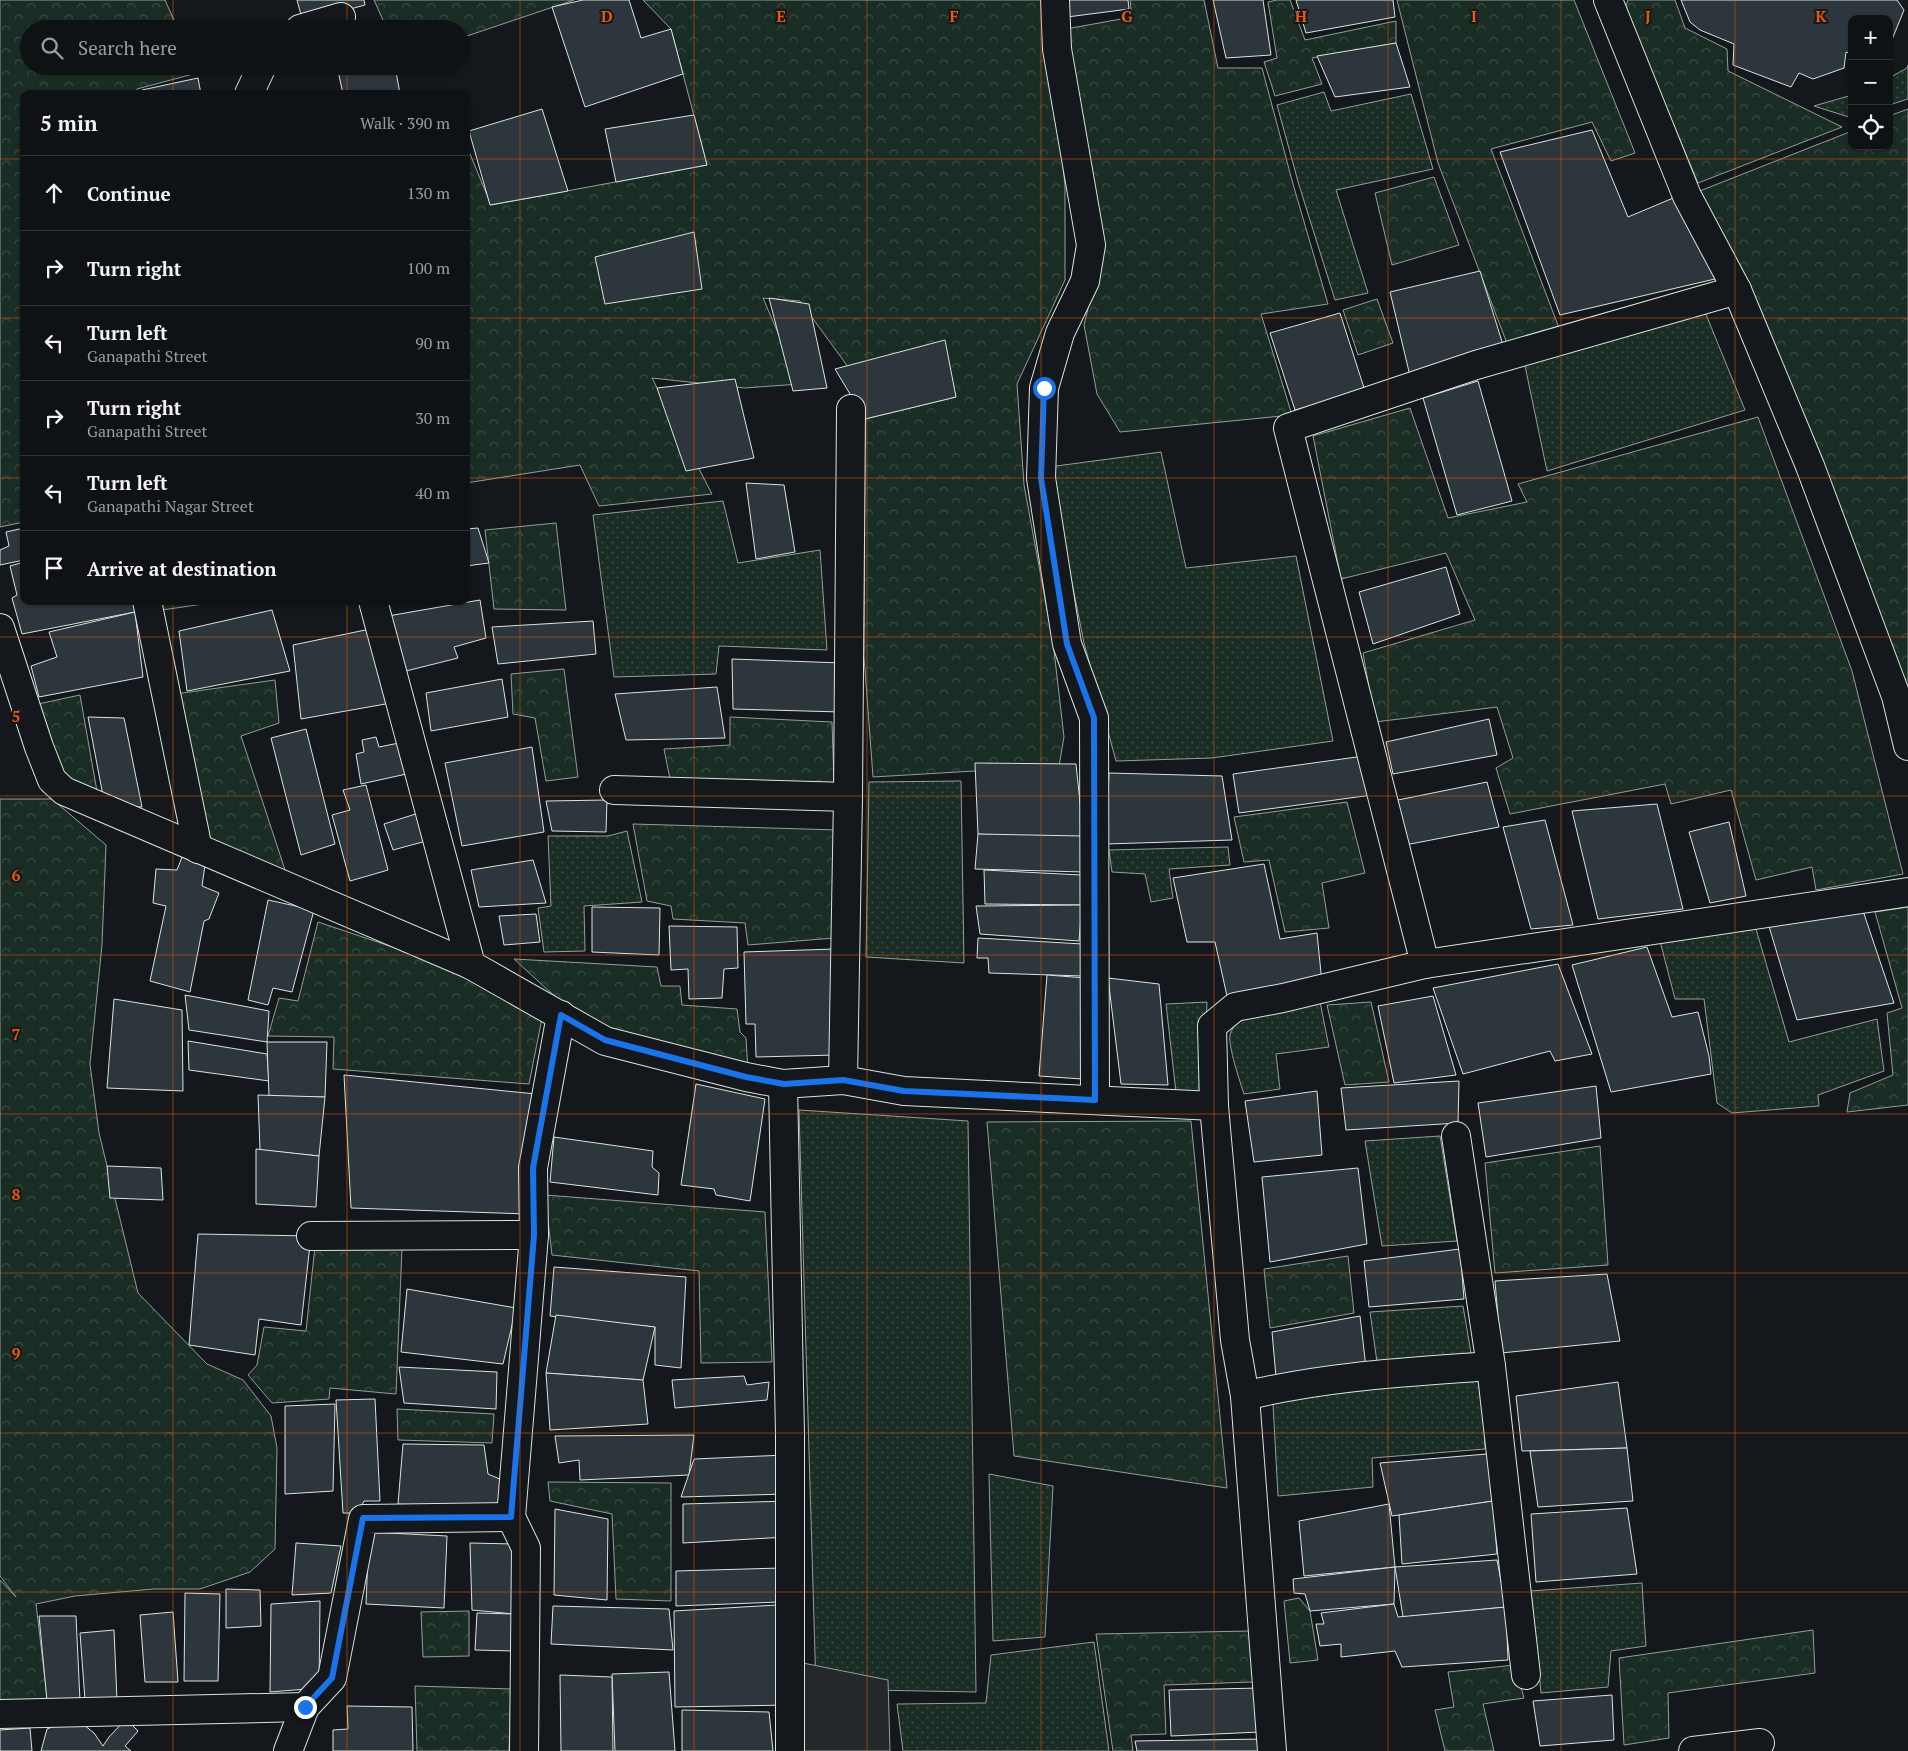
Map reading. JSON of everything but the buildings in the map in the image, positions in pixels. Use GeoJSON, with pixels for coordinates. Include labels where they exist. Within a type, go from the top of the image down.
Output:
{"type":"FeatureCollection","features":[{"type":"Feature","properties":{"kind":"street"},"geometry":{"type":"LineString","coordinates":[[1055,0],[1057,49],[1092,245],[1085,280],[1060,333],[1044,388],[1041,478],[1067,644],[1094,718],[1095,1100]]}},
{"type":"Feature","properties":{"kind":"street"},"geometry":{"type":"LineString","coordinates":[[1608,0],[1687,196],[1737,290],[1817,484],[1896,696],[1908,746]]}},
{"type":"Feature","properties":{"kind":"street"},"geometry":{"type":"LineString","coordinates":[[331,20],[341,17]]}},
{"type":"Feature","properties":{"kind":"street"},"geometry":{"type":"LineString","coordinates":[[251,90],[258,75]]}},
{"type":"Feature","properties":{"kind":"street"},"geometry":{"type":"LineString","coordinates":[[1425,964],[1288,428],[1476,365],[1737,290]]}},
{"type":"Feature","properties":{"kind":"street"},"geometry":{"type":"LineString","coordinates":[[843,1080],[848,797],[851,409]]}},
{"type":"Feature","properties":{"kind":"street"},"geometry":{"type":"LineString","coordinates":[[148,605],[198,849]]}},
{"type":"Feature","properties":{"kind":"street"},"geometry":{"type":"LineString","coordinates":[[373,605],[471,965]]}},
{"type":"Feature","properties":{"kind":"street"},"geometry":{"type":"LineString","coordinates":[[0,628],[38,747],[52,780],[64,792],[471,965],[605,1040],[746,1077],[784,1084],[843,1080],[904,1091],[1214,1106]]}},
{"type":"Feature","properties":{"kind":"street"},"geometry":{"type":"LineString","coordinates":[[614,790],[848,797]]}},
{"type":"Feature","properties":{"kind":"street"},"geometry":{"type":"LineString","coordinates":[[1272,1751],[1245,1396],[1235,1340],[1214,1106],[1212,1026],[1235,1007],[1283,998],[1425,964],[1908,892]]}},
{"type":"Feature","properties":{"kind":"street"},"geometry":{"type":"LineString","coordinates":[[524,1751],[526,1548],[511,1517],[534,1235],[533,1168],[561,1015]]}},
{"type":"Feature","properties":{"kind":"street"},"geometry":{"type":"LineString","coordinates":[[784,1084],[790,1434],[790,1751]]}},
{"type":"Feature","properties":{"kind":"street"},"geometry":{"type":"LineString","coordinates":[[1456,1136],[1491,1366],[1526,1675]]}},
{"type":"Feature","properties":{"kind":"street"},"geometry":{"type":"LineString","coordinates":[[310,1236],[534,1235]]}},
{"type":"Feature","properties":{"kind":"street"},"geometry":{"type":"LineString","coordinates":[[1245,1396],[1277,1388],[1367,1376],[1491,1366]]}},
{"type":"Feature","properties":{"kind":"street"},"geometry":{"type":"LineString","coordinates":[[288,1751],[305,1707],[332,1678],[363,1518],[511,1517]]}},
{"type":"Feature","properties":{"kind":"street"},"geometry":{"type":"LineString","coordinates":[[0,1714],[305,1707]]}},
{"type":"Feature","properties":{"kind":"street"},"geometry":{"type":"LineString","coordinates":[[1693,1751],[1760,1743]]}},
{"type":"Feature","properties":{"kind":"green space"},"geometry":{"type":"Polygon","coordinates":[[[0,0],[165,0],[174,20],[20,20],[20,75],[190,75],[137,90],[20,90],[20,523],[0,527],[0,0]]]}},
{"type":"Feature","properties":{"kind":"green space"},"geometry":{"type":"Polygon","coordinates":[[[374,0],[574,0],[470,35],[470,20],[383,20],[374,0]]]}},
{"type":"Feature","properties":{"kind":"green space"},"geometry":{"type":"Polygon","coordinates":[[[643,0],[1044,0],[1065,185],[1065,280],[1017,384],[1024,485],[1053,642],[1064,737],[1059,766],[873,777],[864,657],[865,419],[956,397],[942,344],[854,375],[800,301],[763,298],[800,384],[744,388],[652,378],[712,494],[599,506],[580,465],[470,482],[470,154],[491,205],[707,165],[671,29],[643,0]]]}},
{"type":"Feature","properties":{"kind":"green space"},"geometry":{"type":"Polygon","coordinates":[[[1130,0],[1204,0],[1218,68],[1262,68],[1328,304],[1261,314],[1292,415],[1120,432],[1097,394],[1084,325],[1101,256],[1066,29],[1132,17],[1130,0]]]}},
{"type":"Feature","properties":{"kind":"green space"},"geometry":{"type":"Polygon","coordinates":[[[1290,0],[1305,40],[1396,21],[1396,43],[1312,58],[1322,84],[1275,96],[1264,62],[1277,58],[1268,2],[1290,0]]]}},
{"type":"Feature","properties":{"kind":"green space"},"geometry":{"type":"Polygon","coordinates":[[[1397,0],[1574,0],[1635,153],[1611,161],[1592,122],[1491,149],[1559,328],[1508,346],[1438,163],[1397,0]]]}},
{"type":"Feature","properties":{"kind":"green space"},"geometry":{"type":"Polygon","coordinates":[[[1628,0],[1675,0],[1685,28],[1727,49],[1728,71],[1842,127],[1698,183],[1625,8],[1628,0]]]}},
{"type":"Feature","properties":{"kind":"green space"},"geometry":{"type":"Polygon","coordinates":[[[1908,65],[1908,99],[1893,104],[1893,76],[1907,68],[1908,65]]]}},
{"type":"Feature","properties":{"kind":"green space"},"geometry":{"type":"Polygon","coordinates":[[[1324,92],[1331,111],[1411,94],[1433,169],[1336,190],[1368,293],[1335,300],[1299,185],[1277,105],[1324,92]]]}},
{"type":"Feature","properties":{"kind":"green space"},"geometry":{"type":"Polygon","coordinates":[[[1848,96],[1848,117],[1814,106],[1848,96]]]}},
{"type":"Feature","properties":{"kind":"green space"},"geometry":{"type":"Polygon","coordinates":[[[1908,109],[1908,746],[1687,196],[1848,133],[1848,150],[1893,150],[1893,115],[1908,109]]]}},
{"type":"Feature","properties":{"kind":"green space"},"geometry":{"type":"Polygon","coordinates":[[[1434,177],[1459,245],[1392,265],[1375,193],[1434,177]]]}},
{"type":"Feature","properties":{"kind":"green space"},"geometry":{"type":"Polygon","coordinates":[[[1377,299],[1393,343],[1358,355],[1343,310],[1377,299]]]}},
{"type":"Feature","properties":{"kind":"green space"},"geometry":{"type":"Polygon","coordinates":[[[1705,312],[1745,410],[1547,471],[1524,361],[1705,312]]]}},
{"type":"Feature","properties":{"kind":"green space"},"geometry":{"type":"Polygon","coordinates":[[[1410,408],[1448,518],[1527,502],[1518,484],[1758,417],[1852,671],[1903,874],[1816,890],[1812,867],[1756,880],[1731,790],[1671,804],[1665,784],[1510,814],[1496,768],[1513,758],[1497,707],[1375,722],[1363,653],[1475,620],[1446,553],[1341,579],[1313,436],[1410,408]]]}},
{"type":"Feature","properties":{"kind":"green space"},"geometry":{"type":"Polygon","coordinates":[[[1161,452],[1186,568],[1296,556],[1333,741],[1212,758],[1116,761],[1084,643],[1049,467],[1161,452]]]}},
{"type":"Feature","properties":{"kind":"green space"},"geometry":{"type":"Polygon","coordinates":[[[723,501],[738,563],[820,550],[827,650],[719,646],[716,674],[614,677],[593,515],[723,501]]]}},
{"type":"Feature","properties":{"kind":"green space"},"geometry":{"type":"Polygon","coordinates":[[[556,523],[566,610],[494,609],[485,530],[556,523]]]}},
{"type":"Feature","properties":{"kind":"green space"},"geometry":{"type":"Polygon","coordinates":[[[160,605],[196,605],[162,610],[160,605]]]}},
{"type":"Feature","properties":{"kind":"green space"},"geometry":{"type":"Polygon","coordinates":[[[564,669],[578,777],[546,781],[535,718],[513,714],[511,674],[564,669]]]}},
{"type":"Feature","properties":{"kind":"green space"},"geometry":{"type":"Polygon","coordinates":[[[275,680],[279,723],[241,736],[286,873],[207,841],[175,694],[275,680]]]}},
{"type":"Feature","properties":{"kind":"green space"},"geometry":{"type":"Polygon","coordinates":[[[80,695],[98,797],[61,783],[38,704],[80,695]]]}},
{"type":"Feature","properties":{"kind":"green space"},"geometry":{"type":"Polygon","coordinates":[[[730,717],[832,722],[834,783],[671,784],[664,749],[730,745],[730,717]]]}},
{"type":"Feature","properties":{"kind":"green space"},"geometry":{"type":"Polygon","coordinates":[[[961,781],[964,963],[866,957],[869,782],[961,781]]]}},
{"type":"Feature","properties":{"kind":"green space"},"geometry":{"type":"Polygon","coordinates":[[[0,799],[52,799],[106,845],[102,945],[90,1064],[99,1133],[138,1293],[207,1364],[243,1380],[271,1416],[277,1448],[275,1549],[250,1572],[200,1589],[154,1589],[75,1596],[36,1604],[49,1713],[0,1712],[0,1580],[16,1597],[0,1576],[0,799]]]}},
{"type":"Feature","properties":{"kind":"green space"},"geometry":{"type":"Polygon","coordinates":[[[1347,802],[1365,873],[1322,883],[1329,928],[1285,932],[1269,860],[1244,862],[1234,817],[1347,802]]]}},
{"type":"Feature","properties":{"kind":"green space"},"geometry":{"type":"Polygon","coordinates":[[[633,824],[839,830],[834,938],[748,945],[745,923],[673,919],[671,906],[647,901],[633,824]]]}},
{"type":"Feature","properties":{"kind":"green space"},"geometry":{"type":"Polygon","coordinates":[[[627,831],[642,902],[584,906],[585,951],[544,952],[538,908],[551,906],[548,836],[608,836],[627,831]]]}},
{"type":"Feature","properties":{"kind":"green space"},"geometry":{"type":"Polygon","coordinates":[[[1228,847],[1230,865],[1169,869],[1173,898],[1151,902],[1145,874],[1112,872],[1109,850],[1228,847]]]}},
{"type":"Feature","properties":{"kind":"green space"},"geometry":{"type":"Polygon","coordinates":[[[1908,907],[1908,1105],[1847,1112],[1850,1093],[1893,1075],[1887,1013],[1902,1008],[1875,912],[1908,907]]]}},
{"type":"Feature","properties":{"kind":"green space"},"geometry":{"type":"Polygon","coordinates":[[[318,922],[461,970],[542,1018],[529,1084],[333,1069],[334,1037],[268,1036],[279,998],[298,1001],[318,922]]]}},
{"type":"Feature","properties":{"kind":"green space"},"geometry":{"type":"Polygon","coordinates":[[[1756,929],[1789,1042],[1877,1019],[1884,1071],[1818,1095],[1819,1106],[1732,1113],[1717,1103],[1704,999],[1675,999],[1660,941],[1756,929]]]}},
{"type":"Feature","properties":{"kind":"green space"},"geometry":{"type":"Polygon","coordinates":[[[514,959],[657,967],[661,986],[680,986],[682,1005],[737,1009],[740,1032],[746,1038],[748,1071],[608,1028],[562,1003],[514,959]]]}},
{"type":"Feature","properties":{"kind":"green space"},"geometry":{"type":"Polygon","coordinates":[[[1207,1002],[1203,1093],[1176,1092],[1166,1004],[1207,1002]]]}},
{"type":"Feature","properties":{"kind":"green space"},"geometry":{"type":"Polygon","coordinates":[[[1320,1002],[1329,1047],[1276,1054],[1280,1089],[1244,1094],[1231,1047],[1230,1035],[1234,1026],[1243,1019],[1269,1010],[1320,1002]]]}},
{"type":"Feature","properties":{"kind":"green space"},"geometry":{"type":"Polygon","coordinates":[[[1371,1002],[1389,1082],[1345,1085],[1327,1005],[1371,1002]]]}},
{"type":"Feature","properties":{"kind":"green space"},"geometry":{"type":"Polygon","coordinates":[[[799,1110],[968,1121],[976,1692],[816,1689],[799,1110]]]}},
{"type":"Feature","properties":{"kind":"green space"},"geometry":{"type":"Polygon","coordinates":[[[1191,1121],[1227,1488],[1014,1456],[987,1122],[1191,1121]]]}},
{"type":"Feature","properties":{"kind":"green space"},"geometry":{"type":"Polygon","coordinates":[[[1440,1136],[1457,1241],[1382,1246],[1365,1141],[1440,1136]]]}},
{"type":"Feature","properties":{"kind":"green space"},"geometry":{"type":"Polygon","coordinates":[[[1600,1146],[1608,1265],[1495,1273],[1485,1163],[1600,1146]]]}},
{"type":"Feature","properties":{"kind":"green space"},"geometry":{"type":"Polygon","coordinates":[[[545,1195],[765,1212],[772,1362],[701,1363],[699,1271],[552,1255],[545,1195]]]}},
{"type":"Feature","properties":{"kind":"green space"},"geometry":{"type":"Polygon","coordinates":[[[315,1246],[402,1248],[396,1394],[330,1388],[329,1399],[272,1403],[248,1375],[257,1365],[264,1327],[306,1331],[315,1246]]]}},
{"type":"Feature","properties":{"kind":"green space"},"geometry":{"type":"Polygon","coordinates":[[[1348,1256],[1354,1313],[1270,1328],[1264,1269],[1348,1256]]]}},
{"type":"Feature","properties":{"kind":"green space"},"geometry":{"type":"Polygon","coordinates":[[[1463,1306],[1471,1353],[1377,1362],[1370,1312],[1463,1306]]]}},
{"type":"Feature","properties":{"kind":"green space"},"geometry":{"type":"Polygon","coordinates":[[[1483,1373],[1485,1449],[1372,1458],[1373,1487],[1278,1496],[1273,1404],[1282,1398],[1483,1373]]]}},
{"type":"Feature","properties":{"kind":"green space"},"geometry":{"type":"Polygon","coordinates":[[[397,1409],[494,1414],[492,1443],[398,1440],[397,1409]]]}},
{"type":"Feature","properties":{"kind":"green space"},"geometry":{"type":"Polygon","coordinates":[[[989,1474],[1053,1486],[1045,1637],[993,1641],[989,1474]]]}},
{"type":"Feature","properties":{"kind":"green space"},"geometry":{"type":"Polygon","coordinates":[[[548,1482],[671,1483],[671,1601],[616,1599],[612,1514],[550,1501],[548,1482]]]}},
{"type":"Feature","properties":{"kind":"green space"},"geometry":{"type":"Polygon","coordinates":[[[1642,1583],[1646,1646],[1611,1651],[1608,1687],[1541,1693],[1531,1591],[1642,1583]]]}},
{"type":"Feature","properties":{"kind":"green space"},"geometry":{"type":"Polygon","coordinates":[[[1299,1598],[1310,1611],[1318,1660],[1290,1663],[1284,1601],[1299,1598]]]}},
{"type":"Feature","properties":{"kind":"green space"},"geometry":{"type":"Polygon","coordinates":[[[469,1611],[469,1656],[423,1657],[421,1612],[469,1611]]]}},
{"type":"Feature","properties":{"kind":"green space"},"geometry":{"type":"Polygon","coordinates":[[[1813,1630],[1815,1673],[1668,1693],[1669,1738],[1624,1745],[1619,1658],[1813,1630]]]}},
{"type":"Feature","properties":{"kind":"green space"},"geometry":{"type":"Polygon","coordinates":[[[1251,1631],[1253,1682],[1164,1685],[1166,1734],[1131,1735],[1133,1751],[1113,1751],[1096,1634],[1251,1631]]]}},
{"type":"Feature","properties":{"kind":"green space"},"geometry":{"type":"Polygon","coordinates":[[[1094,1642],[1109,1751],[903,1751],[897,1704],[986,1703],[991,1655],[1094,1642]]]}},
{"type":"Feature","properties":{"kind":"green space"},"geometry":{"type":"Polygon","coordinates":[[[1515,1665],[1524,1698],[1483,1704],[1494,1751],[1445,1751],[1435,1710],[1454,1707],[1448,1672],[1515,1665]]]}},
{"type":"Feature","properties":{"kind":"green space"},"geometry":{"type":"Polygon","coordinates":[[[415,1686],[511,1689],[509,1751],[417,1751],[415,1686]]]}},
{"type":"Feature","properties":{"kind":"shaded area"},"geometry":{"type":"Polygon","coordinates":[[[798,1662],[888,1680],[890,1751],[797,1751],[798,1662]]]}},
{"type":"Feature","properties":{"kind":"route"},"geometry":{"type":"LineString","coordinates":[[305,1707],[332,1678],[363,1518],[511,1517],[534,1235],[533,1168],[561,1015],[605,1040],[746,1077],[784,1084],[843,1080],[904,1091],[1095,1100],[1094,718],[1067,644],[1041,478],[1044,388]]}}]}
